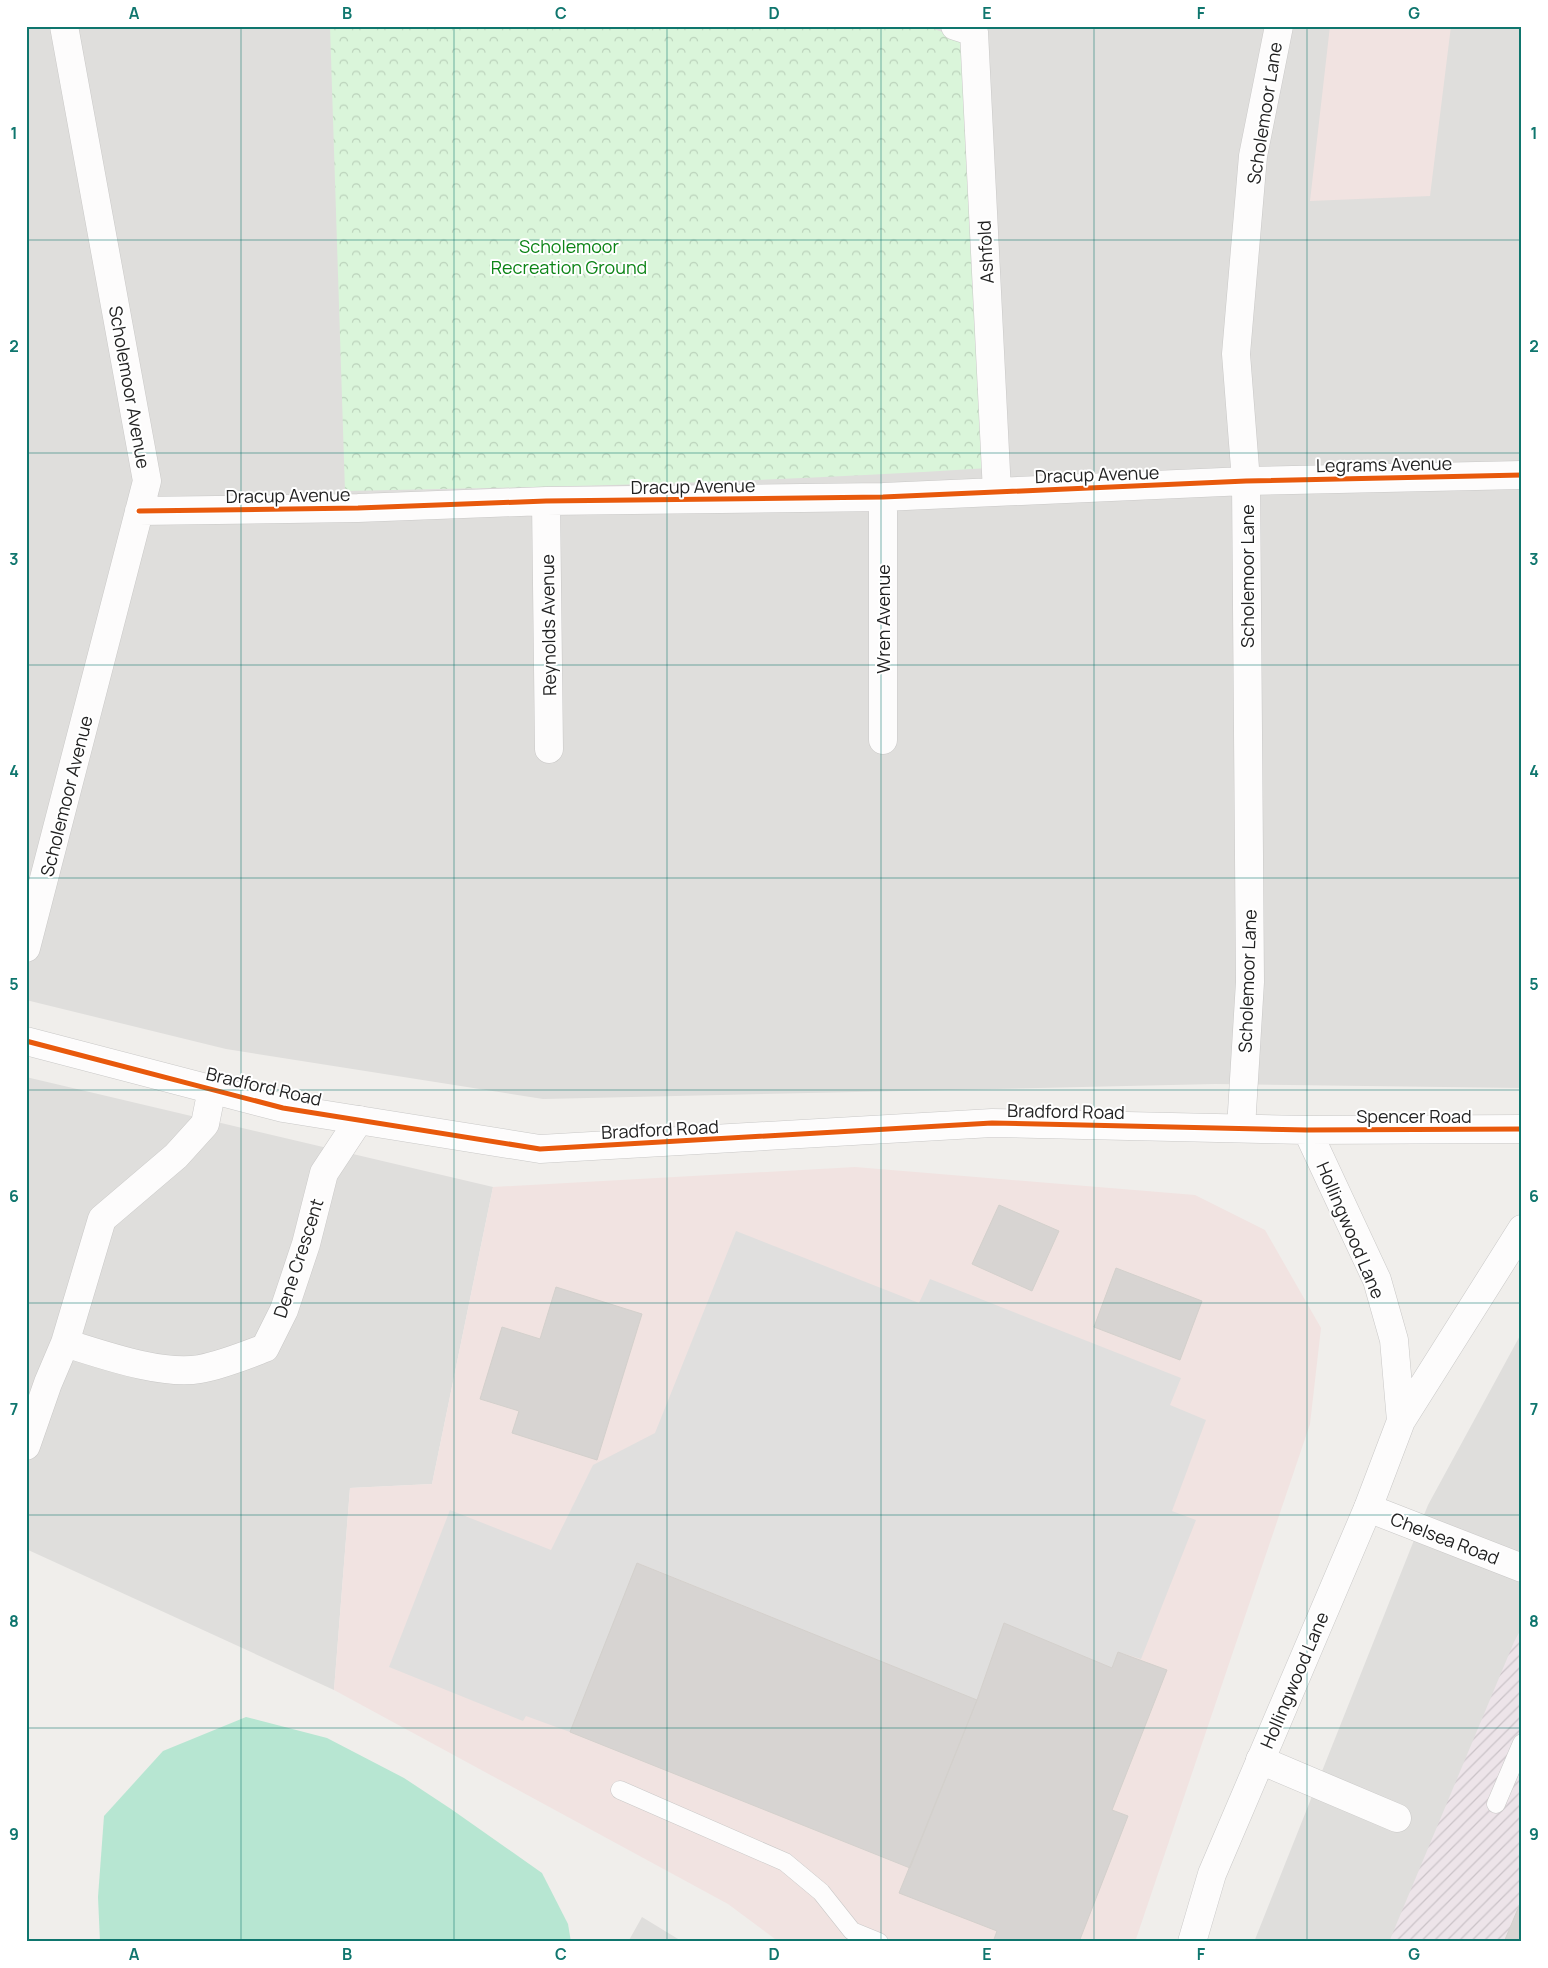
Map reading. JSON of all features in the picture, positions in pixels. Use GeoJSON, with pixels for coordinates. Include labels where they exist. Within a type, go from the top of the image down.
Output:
{"type":"FeatureCollection","features":[{"type":"Feature","properties":{"kind":"street","name":"Scholemoor Avenue"},"geometry":{"type":"LineString","coordinates":[[26,948],[147,481],[64,26]]}},
{"type":"Feature","properties":{"kind":"street","name":"Ashfold"},"geometry":{"type":"LineString","coordinates":[[955,26],[974,32],[997,492]]}},
{"type":"Feature","properties":{"kind":"street","name":"Scholemoor Lane"},"geometry":{"type":"LineString","coordinates":[[1240,1128],[1250,982],[1246,482],[1236,354],[1253,156],[1279,26]]}},
{"type":"Feature","properties":{"kind":"street","name":"Legrams Avenue"},"geometry":{"type":"LineString","coordinates":[[1246,482],[1522,475]]}},
{"type":"Feature","properties":{"kind":"street","name":"Dracup Avenue"},"geometry":{"type":"LineString","coordinates":[[139,511],[883,497],[1246,482]]}},
{"type":"Feature","properties":{"kind":"street","name":"Wren Avenue"},"geometry":{"type":"LineString","coordinates":[[883,497],[883,740]]}},
{"type":"Feature","properties":{"kind":"street","name":"Reynolds Avenue"},"geometry":{"type":"LineString","coordinates":[[546,502],[549,750]]}},
{"type":"Feature","properties":{"kind":"street","name":"Bradford Road"},"geometry":{"type":"LineString","coordinates":[[26,1041],[283,1108],[540,1150],[992,1123],[1307,1130]]}},
{"type":"Feature","properties":{"kind":"street"},"geometry":{"type":"LineString","coordinates":[[26,1446],[48,1383],[65,1343],[102,1219],[176,1156],[205,1124],[212,1089]]}},
{"type":"Feature","properties":{"kind":"street","name":"Dene Crescent"},"geometry":{"type":"LineString","coordinates":[[65,1343],[123,1361],[174,1370],[199,1369],[265,1348],[284,1310],[306,1244],[324,1173],[359,1120]]}},
{"type":"Feature","properties":{"kind":"street","name":"Spencer Road"},"geometry":{"type":"LineString","coordinates":[[1307,1130],[1522,1129]]}},
{"type":"Feature","properties":{"kind":"street","name":"Hollingwood Lane"},"geometry":{"type":"LineString","coordinates":[[1307,1130],[1377,1280],[1394,1340],[1401,1421]]}},
{"type":"Feature","properties":{"kind":"street","name":"Hollingwood Lane"},"geometry":{"type":"LineString","coordinates":[[1192,1942],[1212,1874],[1368,1508],[1401,1421],[1522,1229]]}},
{"type":"Feature","properties":{"kind":"street","name":"Chelsea Road"},"geometry":{"type":"LineString","coordinates":[[1368,1508],[1522,1568]]}},
{"type":"Feature","properties":{"kind":"street"},"geometry":{"type":"LineString","coordinates":[[1260,1760],[1397,1818]]}},
{"type":"Feature","properties":{"kind":"lane"},"geometry":{"type":"LineString","coordinates":[[1496,1804],[1522,1743]]}},
{"type":"Feature","properties":{"kind":"lane"},"geometry":{"type":"LineString","coordinates":[[620,1790],[785,1862],[821,1892],[852,1931],[879,1942]]}},
{"type":"Feature","properties":{"kind":"shaded area"},"geometry":{"type":"Polygon","coordinates":[[[26,26],[1522,26],[1522,1088],[1215,1084],[543,1099],[226,1049],[26,1000],[26,26]]]}},
{"type":"Feature","properties":{"kind":"shaded area"},"geometry":{"type":"Polygon","coordinates":[[[1330,26],[1451,26],[1430,196],[1310,201],[1330,26]]]}},
{"type":"Feature","properties":{"kind":"shaded area"},"geometry":{"type":"Polygon","coordinates":[[[26,1077],[493,1187],[432,1484],[350,1488],[334,1690],[26,1549],[26,1077]]]}},
{"type":"Feature","properties":{"kind":"shaded area"},"geometry":{"type":"Polygon","coordinates":[[[855,1167],[1195,1195],[1265,1230],[1321,1328],[1310,1424],[1135,1942],[779,1942],[728,1904],[334,1690],[350,1488],[432,1484],[493,1187],[855,1167]]]}},
{"type":"Feature","properties":{"kind":"shaded area"},"geometry":{"type":"Polygon","coordinates":[[[736,1231],[919,1303],[930,1279],[1181,1378],[1170,1405],[1206,1420],[1172,1511],[1196,1520],[1141,1659],[1118,1652],[1112,1668],[1004,1623],[977,1700],[638,1563],[570,1732],[526,1716],[523,1721],[389,1667],[450,1510],[551,1550],[593,1465],[655,1433],[736,1231]]]}},
{"type":"Feature","properties":{"kind":"shaded area"},"geometry":{"type":"Polygon","coordinates":[[[1522,1332],[1522,1692],[1399,1942],[1254,1942],[1428,1505],[1522,1332]]]}},
{"type":"Feature","properties":{"kind":"shaded area"},"geometry":{"type":"Polygon","coordinates":[[[1522,1627],[1522,1942],[1389,1942],[1514,1642],[1522,1627]]]}},
{"type":"Feature","properties":{"kind":"shaded area"},"geometry":{"type":"Polygon","coordinates":[[[642,1917],[683,1942],[628,1942],[642,1917]]]}},
{"type":"Feature","properties":{"kind":"green space","name":"Scholemoor Recreation Ground"},"geometry":{"type":"Polygon","coordinates":[[[330,26],[925,26],[969,41],[988,468],[586,486],[345,491],[330,26]]]}},
{"type":"Feature","properties":{"kind":"green space"},"geometry":{"type":"Polygon","coordinates":[[[246,1717],[327,1738],[404,1778],[451,1809],[542,1873],[568,1924],[571,1942],[100,1942],[98,1897],[104,1816],[163,1751],[246,1717]]]}},
{"type":"Feature","properties":{"kind":"building"},"geometry":{"type":"Polygon","coordinates":[[[999,1205],[1059,1231],[1032,1291],[972,1264],[999,1205]]]}},
{"type":"Feature","properties":{"kind":"building"},"geometry":{"type":"Polygon","coordinates":[[[1116,1268],[1202,1301],[1180,1360],[1094,1327],[1116,1268]]]}},
{"type":"Feature","properties":{"kind":"building"},"geometry":{"type":"Polygon","coordinates":[[[556,1287],[642,1314],[597,1460],[512,1433],[519,1411],[480,1399],[502,1327],[540,1339],[556,1287]]]}},
{"type":"Feature","properties":{"kind":"building"},"geometry":{"type":"Polygon","coordinates":[[[637,1563],[977,1700],[910,1868],[570,1732],[637,1563]]]}},
{"type":"Feature","properties":{"kind":"building"},"geometry":{"type":"Polygon","coordinates":[[[1004,1623],[1112,1668],[1118,1652],[1167,1670],[1112,1810],[1128,1816],[1079,1942],[993,1942],[997,1931],[899,1893],[977,1700],[1004,1623]]]}},
{"type":"Feature","properties":{"kind":"building"},"geometry":{"type":"Polygon","coordinates":[[[1522,1899],[1522,1942],[1504,1942],[1522,1899]]]}},
{"type":"Feature","properties":{"kind":"cycle path"},"geometry":{"type":"LineString","coordinates":[[139,511],[358,508],[546,501],[883,497],[1246,481],[1522,475]]}},
{"type":"Feature","properties":{"kind":"cycle path"},"geometry":{"type":"LineString","coordinates":[[26,1041],[283,1108],[540,1149],[992,1123],[1307,1130],[1522,1129]]}}]}
